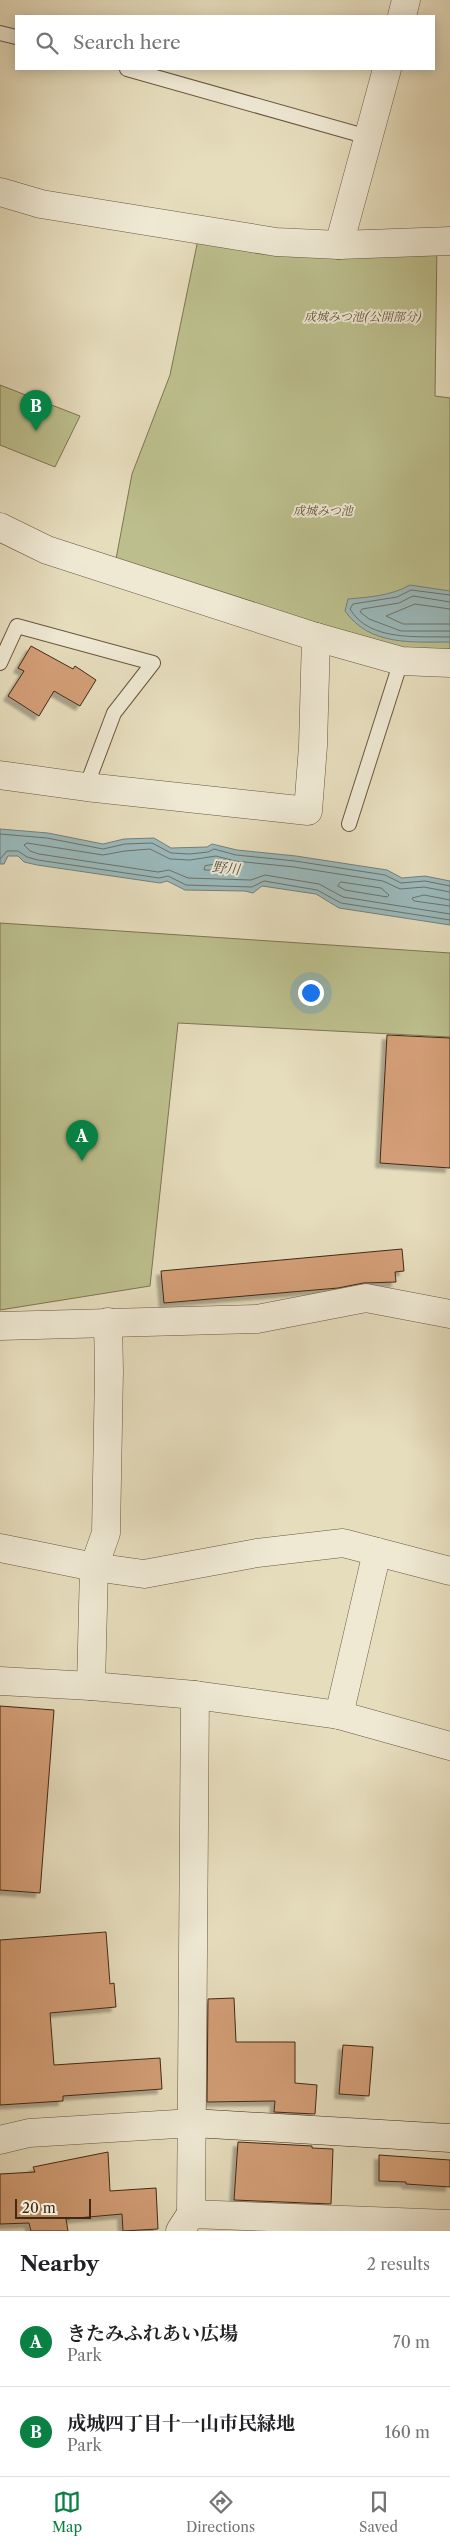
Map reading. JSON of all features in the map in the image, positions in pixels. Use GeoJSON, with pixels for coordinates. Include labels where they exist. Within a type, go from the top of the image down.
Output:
{"type":"FeatureCollection","features":[{"type":"Feature","properties":{"kind":"street"},"geometry":{"type":"LineString","coordinates":[[402,15],[406,0]]}},
{"type":"Feature","properties":{"kind":"street"},"geometry":{"type":"LineString","coordinates":[[339,245],[387,70]]}},
{"type":"Feature","properties":{"kind":"street"},"geometry":{"type":"LineString","coordinates":[[0,192],[41,204],[276,242],[339,245],[450,241]]}},
{"type":"Feature","properties":{"kind":"street"},"geometry":{"type":"LineString","coordinates":[[0,527],[47,550],[316,637],[401,661],[450,663]]}},
{"type":"Feature","properties":{"kind":"street"},"geometry":{"type":"LineString","coordinates":[[0,775],[86,787],[308,811],[313,746],[316,637]]}},
{"type":"Feature","properties":{"kind":"street"},"geometry":{"type":"LineString","coordinates":[[0,1326],[257,1319],[366,1298],[450,1314]]}},
{"type":"Feature","properties":{"kind":"street"},"geometry":{"type":"LineString","coordinates":[[91,1686],[94,1567],[106,1533],[110,1372],[108,1322]]}},
{"type":"Feature","properties":{"kind":"street"},"geometry":{"type":"LineString","coordinates":[[0,1548],[94,1567],[144,1574],[257,1553],[343,1543],[450,1571]]}},
{"type":"Feature","properties":{"kind":"street"},"geometry":{"type":"LineString","coordinates":[[339,1715],[377,1552]]}},
{"type":"Feature","properties":{"kind":"street"},"geometry":{"type":"LineString","coordinates":[[0,1681],[196,1695],[339,1715],[450,1746]]}},
{"type":"Feature","properties":{"kind":"street"},"geometry":{"type":"LineString","coordinates":[[196,1695],[193,2123],[185,2222],[450,2224]]}},
{"type":"Feature","properties":{"kind":"street"},"geometry":{"type":"LineString","coordinates":[[0,2140],[29,2133],[193,2123],[450,2138]]}},
{"type":"Feature","properties":{"kind":"lane"},"geometry":{"type":"LineString","coordinates":[[0,33],[15,37]]}},
{"type":"Feature","properties":{"kind":"lane"},"geometry":{"type":"LineString","coordinates":[[131,70],[368,137]]}},
{"type":"Feature","properties":{"kind":"lane"},"geometry":{"type":"LineString","coordinates":[[0,663],[17,626],[154,663],[114,713],[86,787]]}},
{"type":"Feature","properties":{"kind":"lane"},"geometry":{"type":"LineString","coordinates":[[349,824],[401,661]]}},
{"type":"Feature","properties":{"kind":"green space","name":"成城みつ池"},"geometry":{"type":"Polygon","coordinates":[[[200,230],[437,241],[435,396],[450,398],[450,668],[113,575],[132,474],[170,375],[200,230]]]}},
{"type":"Feature","properties":{"kind":"green space"},"geometry":{"type":"Polygon","coordinates":[[[0,385],[80,416],[55,467],[0,445],[0,385]]]}},
{"type":"Feature","properties":{"kind":"green space"},"geometry":{"type":"Polygon","coordinates":[[[0,923],[450,953],[450,1037],[178,1023],[150,1286],[0,1310],[0,923]]]}},
{"type":"Feature","properties":{"kind":"water"},"geometry":{"type":"Polygon","coordinates":[[[410,585],[450,591],[450,642],[392,640],[366,631],[345,611],[348,599],[387,594],[410,585]]]}},
{"type":"Feature","properties":{"kind":"water","name":"野川"},"geometry":{"type":"Polygon","coordinates":[[[0,829],[48,833],[103,844],[124,839],[154,838],[171,848],[207,847],[212,844],[237,850],[296,856],[387,870],[402,878],[425,876],[450,881],[450,925],[339,908],[316,894],[262,886],[253,893],[245,891],[185,890],[167,881],[160,883],[37,865],[24,862],[18,856],[8,856],[4,864],[0,864],[0,829]]]}},
{"type":"Feature","properties":{"kind":"building"},"geometry":{"type":"Polygon","coordinates":[[[31,646],[73,669],[75,666],[96,680],[80,706],[54,691],[39,716],[8,696],[24,671],[18,668],[31,646]]]}},
{"type":"Feature","properties":{"kind":"building"},"geometry":{"type":"Polygon","coordinates":[[[387,1035],[450,1038],[450,1168],[380,1163],[387,1035]]]}},
{"type":"Feature","properties":{"kind":"building"},"geometry":{"type":"Polygon","coordinates":[[[402,1249],[404,1271],[395,1272],[396,1282],[363,1283],[338,1288],[164,1303],[161,1271],[402,1249]]]}},
{"type":"Feature","properties":{"kind":"building"},"geometry":{"type":"Polygon","coordinates":[[[0,1706],[54,1710],[40,1893],[0,1890],[0,1706]]]}},
{"type":"Feature","properties":{"kind":"building"},"geometry":{"type":"Polygon","coordinates":[[[106,1932],[110,1984],[114,1983],[116,2007],[50,2013],[54,2065],[160,2058],[162,2089],[63,2096],[63,2101],[0,2105],[0,1940],[106,1932]]]}},
{"type":"Feature","properties":{"kind":"building"},"geometry":{"type":"Polygon","coordinates":[[[234,1998],[236,2042],[295,2042],[295,2083],[317,2085],[315,2114],[274,2112],[275,2101],[207,2102],[208,1999],[234,1998]]]}},
{"type":"Feature","properties":{"kind":"building"},"geometry":{"type":"Polygon","coordinates":[[[343,2045],[373,2047],[369,2096],[339,2094],[343,2045]]]}},
{"type":"Feature","properties":{"kind":"building"},"geometry":{"type":"Polygon","coordinates":[[[238,2142],[333,2149],[331,2204],[234,2200],[238,2142]]]}},
{"type":"Feature","properties":{"kind":"building"},"geometry":{"type":"Polygon","coordinates":[[[108,2152],[110,2191],[156,2188],[158,2229],[123,2231],[122,2214],[66,2219],[68,2231],[31,2231],[29,2223],[0,2224],[0,2174],[35,2172],[33,2167],[108,2152]]]}},
{"type":"Feature","properties":{"kind":"building"},"geometry":{"type":"Polygon","coordinates":[[[379,2155],[450,2160],[450,2187],[379,2181],[379,2155]]]}},
{"type":"Feature","properties":{"kind":"place","name":"成城四丁目十一山市民緑地"},"geometry":{"type":"Point","coordinates":[36,431]}},
{"type":"Feature","properties":{"kind":"place","name":"きたみふれあい広場"},"geometry":{"type":"Point","coordinates":[82,1161]}},
{"type":"Feature","properties":{"kind":"park label","name":"成城みつ池(公開部分)"},"geometry":{"type":"Point","coordinates":[363,316]}}]}
